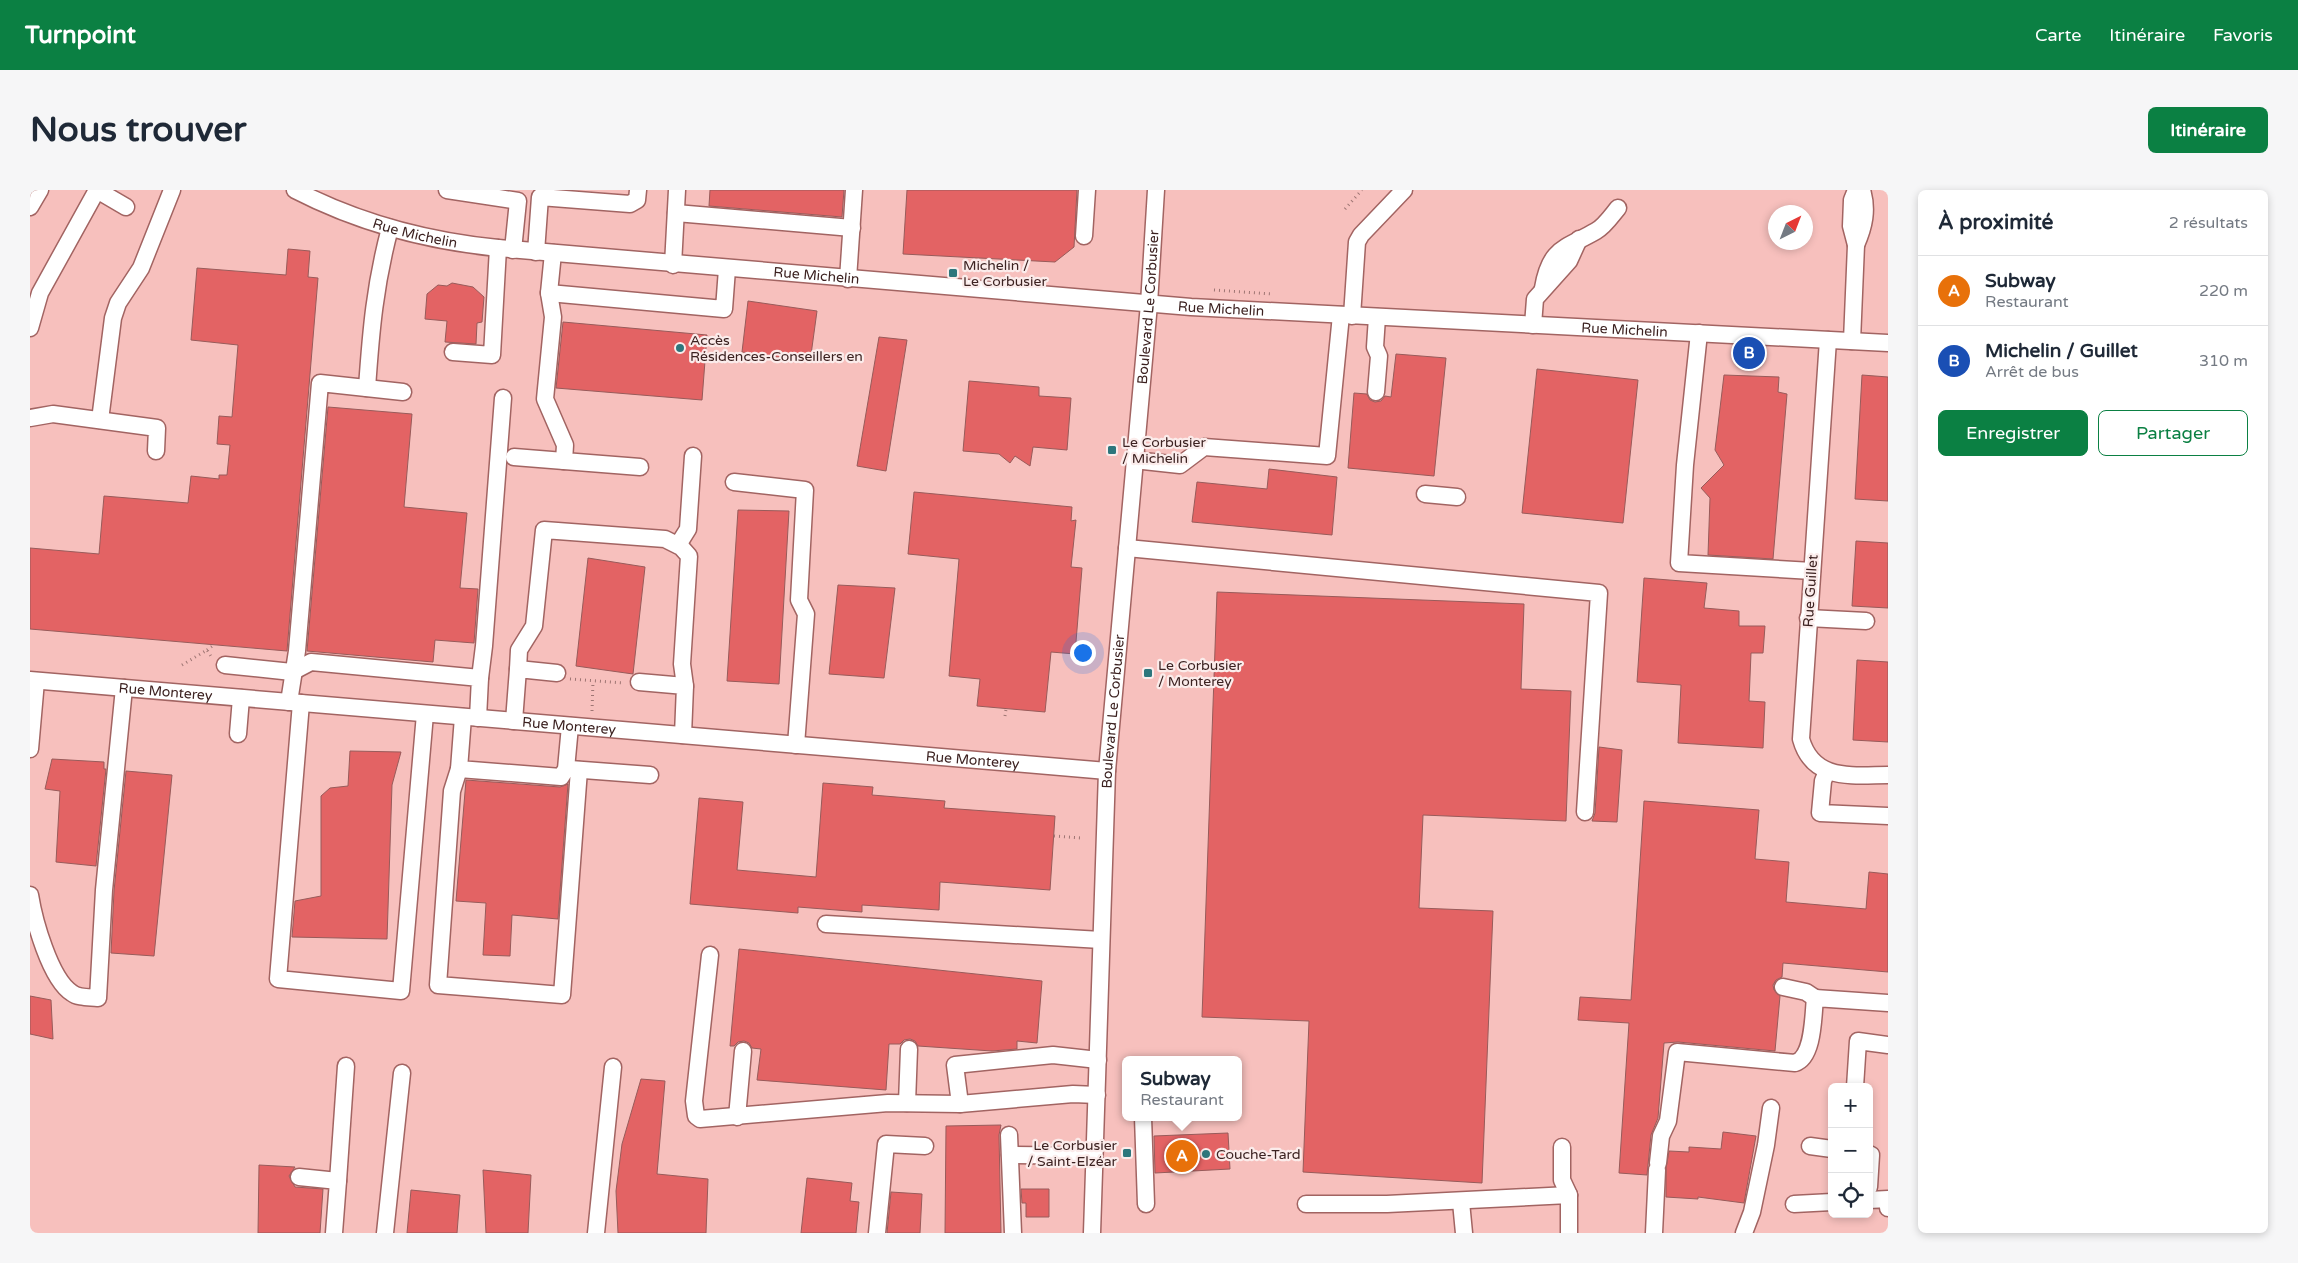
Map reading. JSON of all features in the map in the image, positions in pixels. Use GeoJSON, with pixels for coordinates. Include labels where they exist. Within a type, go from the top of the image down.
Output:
{"type":"FeatureCollection","features":[{"type":"Feature","properties":{"kind":"street"},"geometry":{"type":"LineString","coordinates":[[30,207],[40,190]]}},
{"type":"Feature","properties":{"kind":"street"},"geometry":{"type":"LineString","coordinates":[[30,328],[33,302],[97,190],[126,207]]}},
{"type":"Feature","properties":{"kind":"street"},"geometry":{"type":"LineString","coordinates":[[100,420],[115,310],[141,268],[172,190]]}},
{"type":"Feature","properties":{"kind":"street","name":"Rue Michelin"},"geometry":{"type":"LineString","coordinates":[[295,190],[350,215],[443,242],[536,252],[1149,304],[1888,343]]}},
{"type":"Feature","properties":{"kind":"street"},"geometry":{"type":"LineString","coordinates":[[447,190],[516,195],[506,249],[492,355],[454,352]]}},
{"type":"Feature","properties":{"kind":"street"},"geometry":{"type":"LineString","coordinates":[[536,252],[540,197],[630,204],[637,200],[638,190]]}},
{"type":"Feature","properties":{"kind":"street"},"geometry":{"type":"LineString","coordinates":[[673,265],[677,190]]}},
{"type":"Feature","properties":{"kind":"street"},"geometry":{"type":"LineString","coordinates":[[848,279],[854,190]]}},
{"type":"Feature","properties":{"kind":"street"},"geometry":{"type":"LineString","coordinates":[[1084,236],[1087,190]]}},
{"type":"Feature","properties":{"kind":"street","name":"Boulevard Le Corbusier"},"geometry":{"type":"LineString","coordinates":[[1092,1233],[1107,772],[1149,304],[1156,190]]}},
{"type":"Feature","properties":{"kind":"street"},"geometry":{"type":"LineString","coordinates":[[1134,460],[1180,465],[1204,447],[1327,456],[1357,242],[1361,235],[1404,190]]}},
{"type":"Feature","properties":{"kind":"street"},"geometry":{"type":"LineString","coordinates":[[1852,341],[1856,246],[1851,226],[1852,200],[1856,190]]}},
{"type":"Feature","properties":{"kind":"street"},"geometry":{"type":"LineString","coordinates":[[1856,246],[1864,227],[1866,202],[1862,190]]}},
{"type":"Feature","properties":{"kind":"street"},"geometry":{"type":"LineString","coordinates":[[1533,325],[1533,303],[1543,288],[1546,268],[1557,252],[1598,230],[1618,208]]}},
{"type":"Feature","properties":{"kind":"street"},"geometry":{"type":"LineString","coordinates":[[676,213],[852,228]]}},
{"type":"Feature","properties":{"kind":"street"},"geometry":{"type":"LineString","coordinates":[[367,388],[373,306],[379,268],[390,228]]}},
{"type":"Feature","properties":{"kind":"street"},"geometry":{"type":"LineString","coordinates":[[553,253],[549,293],[553,317],[545,399],[565,445],[564,461]]}},
{"type":"Feature","properties":{"kind":"street"},"geometry":{"type":"LineString","coordinates":[[549,293],[724,310],[728,269]]}},
{"type":"Feature","properties":{"kind":"street"},"geometry":{"type":"LineString","coordinates":[[1372,392],[1380,356],[1376,347],[1377,317]]}},
{"type":"Feature","properties":{"kind":"street"},"geometry":{"type":"LineString","coordinates":[[1699,333],[1685,465],[1680,562],[1812,571]]}},
{"type":"Feature","properties":{"kind":"street","name":"Rue Guillet"},"geometry":{"type":"LineString","coordinates":[[1828,340],[1808,618],[1802,739],[1808,756],[1827,771],[1845,775],[1888,775]]}},
{"type":"Feature","properties":{"kind":"street"},"geometry":{"type":"LineString","coordinates":[[403,392],[320,383],[297,651],[292,672],[295,703],[278,979],[401,991],[425,714]]}},
{"type":"Feature","properties":{"kind":"street"},"geometry":{"type":"LineString","coordinates":[[503,398],[485,637],[480,678],[459,769],[452,791],[438,985],[562,995],[573,769],[570,726]]}},
{"type":"Feature","properties":{"kind":"street"},"geometry":{"type":"LineString","coordinates":[[30,418],[53,414],[157,428],[156,451]]}},
{"type":"Feature","properties":{"kind":"street"},"geometry":{"type":"LineString","coordinates":[[678,545],[688,529],[693,456]]}},
{"type":"Feature","properties":{"kind":"street"},"geometry":{"type":"LineString","coordinates":[[514,457],[640,467]]}},
{"type":"Feature","properties":{"kind":"street"},"geometry":{"type":"LineString","coordinates":[[734,482],[805,490],[799,600],[806,614],[796,745]]}},
{"type":"Feature","properties":{"kind":"street"},"geometry":{"type":"LineString","coordinates":[[1425,494],[1457,497]]}},
{"type":"Feature","properties":{"kind":"street"},"geometry":{"type":"LineString","coordinates":[[514,721],[519,650],[534,626],[544,530],[665,539],[678,545],[689,556],[682,664],[684,686],[682,735]]}},
{"type":"Feature","properties":{"kind":"street"},"geometry":{"type":"LineString","coordinates":[[1127,548],[1599,593],[1585,812]]}},
{"type":"Feature","properties":{"kind":"street"},"geometry":{"type":"LineString","coordinates":[[1808,618],[1866,621]]}},
{"type":"Feature","properties":{"kind":"street"},"geometry":{"type":"LineString","coordinates":[[224,666],[292,672],[311,662],[480,678]]}},
{"type":"Feature","properties":{"kind":"street"},"geometry":{"type":"LineString","coordinates":[[518,669],[562,676]]}},
{"type":"Feature","properties":{"kind":"street"},"geometry":{"type":"LineString","coordinates":[[30,749],[33,680]]}},
{"type":"Feature","properties":{"kind":"street","name":"Rue Monterey"},"geometry":{"type":"LineString","coordinates":[[33,680],[1107,772]]}},
{"type":"Feature","properties":{"kind":"street"},"geometry":{"type":"LineString","coordinates":[[632,683],[684,686]]}},
{"type":"Feature","properties":{"kind":"street"},"geometry":{"type":"LineString","coordinates":[[30,895],[33,916],[41,942],[64,986],[77,996],[98,998],[104,890],[124,688]]}},
{"type":"Feature","properties":{"kind":"street"},"geometry":{"type":"LineString","coordinates":[[238,734],[241,698]]}},
{"type":"Feature","properties":{"kind":"street"},"geometry":{"type":"LineString","coordinates":[[459,769],[561,777],[573,769],[650,775]]}},
{"type":"Feature","properties":{"kind":"street"},"geometry":{"type":"LineString","coordinates":[[1827,771],[1822,781],[1820,813],[1888,816]]}},
{"type":"Feature","properties":{"kind":"street"},"geometry":{"type":"LineString","coordinates":[[826,924],[1101,940]]}},
{"type":"Feature","properties":{"kind":"street"},"geometry":{"type":"LineString","coordinates":[[710,955],[694,1109],[696,1116],[705,1120],[888,1103],[960,1104],[1073,1094],[1097,1095]]}},
{"type":"Feature","properties":{"kind":"street"},"geometry":{"type":"LineString","coordinates":[[1783,987],[1806,992],[1816,998],[1888,1002]]}},
{"type":"Feature","properties":{"kind":"street"},"geometry":{"type":"LineString","coordinates":[[1654,1233],[1661,1136],[1668,1120],[1677,1052],[1799,1062],[1806,1056],[1808,1049],[1816,998]]}},
{"type":"Feature","properties":{"kind":"street"},"geometry":{"type":"LineString","coordinates":[[1855,1083],[1858,1042],[1888,1044]]}},
{"type":"Feature","properties":{"kind":"street"},"geometry":{"type":"LineString","coordinates":[[907,1104],[909,1049]]}},
{"type":"Feature","properties":{"kind":"street"},"geometry":{"type":"LineString","coordinates":[[737,1117],[743,1051]]}},
{"type":"Feature","properties":{"kind":"street"},"geometry":{"type":"LineString","coordinates":[[960,1104],[955,1065],[1053,1055],[1098,1060]]}},
{"type":"Feature","properties":{"kind":"street"},"geometry":{"type":"LineString","coordinates":[[334,1233],[346,1066]]}},
{"type":"Feature","properties":{"kind":"street"},"geometry":{"type":"LineString","coordinates":[[596,1233],[613,1067]]}},
{"type":"Feature","properties":{"kind":"street"},"geometry":{"type":"LineString","coordinates":[[385,1233],[402,1073]]}},
{"type":"Feature","properties":{"kind":"street"},"geometry":{"type":"LineString","coordinates":[[1744,1233],[1752,1212],[1766,1145],[1771,1108]]}},
{"type":"Feature","properties":{"kind":"street"},"geometry":{"type":"LineString","coordinates":[[1142,1121],[1146,1204]]}},
{"type":"Feature","properties":{"kind":"street"},"geometry":{"type":"LineString","coordinates":[[1009,1135],[1013,1233]]}},
{"type":"Feature","properties":{"kind":"street"},"geometry":{"type":"LineString","coordinates":[[878,1233],[886,1144],[925,1146]]}},
{"type":"Feature","properties":{"kind":"street"},"geometry":{"type":"LineString","coordinates":[[1810,1146],[1828,1148]]}},
{"type":"Feature","properties":{"kind":"street"},"geometry":{"type":"LineString","coordinates":[[1562,1147],[1562,1180],[1569,1195],[1569,1233]]}},
{"type":"Feature","properties":{"kind":"street"},"geometry":{"type":"LineString","coordinates":[[1010,1155],[1094,1156]]}},
{"type":"Feature","properties":{"kind":"street"},"geometry":{"type":"LineString","coordinates":[[299,1177],[338,1181]]}},
{"type":"Feature","properties":{"kind":"street"},"geometry":{"type":"LineString","coordinates":[[1306,1204],[1461,1202],[1569,1195]]}},
{"type":"Feature","properties":{"kind":"street"},"geometry":{"type":"LineString","coordinates":[[1873,1200],[1888,1199],[1888,1208]]}},
{"type":"Feature","properties":{"kind":"street"},"geometry":{"type":"LineString","coordinates":[[1461,1202],[1464,1233]]}},
{"type":"Feature","properties":{"kind":"street"},"geometry":{"type":"LineString","coordinates":[[1794,1204],[1828,1202]]}},
{"type":"Feature","properties":{"kind":"path"},"geometry":{"type":"LineString","coordinates":[[1345,209],[1362,190]]}},
{"type":"Feature","properties":{"kind":"path"},"geometry":{"type":"LineString","coordinates":[[207,650],[214,645]]}},
{"type":"Feature","properties":{"kind":"path"},"geometry":{"type":"LineString","coordinates":[[182,665],[190,660]]}},
{"type":"Feature","properties":{"kind":"path"},"geometry":{"type":"LineString","coordinates":[[562,676],[592,681],[632,683]]}},
{"type":"Feature","properties":{"kind":"path"},"geometry":{"type":"LineString","coordinates":[[592,681],[592,711]]}},
{"type":"Feature","properties":{"kind":"path"},"geometry":{"type":"LineString","coordinates":[[1005,716],[1006,709]]}},
{"type":"Feature","properties":{"kind":"path"},"geometry":{"type":"LineString","coordinates":[[1054,836],[1081,838]]}},
{"type":"Feature","properties":{"kind":"building"},"geometry":{"type":"Polygon","coordinates":[[[710,190],[844,190],[842,217],[709,206],[710,190]]]}},
{"type":"Feature","properties":{"kind":"building"},"geometry":{"type":"Polygon","coordinates":[[[907,190],[1077,190],[1074,247],[1055,262],[903,254],[907,190]]]}},
{"type":"Feature","properties":{"kind":"building"},"geometry":{"type":"Polygon","coordinates":[[[288,249],[310,251],[308,277],[318,278],[287,651],[30,629],[30,548],[99,554],[104,496],[188,503],[191,476],[219,479],[219,475],[227,475],[230,445],[217,444],[219,416],[232,417],[238,345],[191,340],[197,268],[286,275],[288,249]]]}},
{"type":"Feature","properties":{"kind":"building"},"geometry":{"type":"Polygon","coordinates":[[[452,283],[473,287],[484,297],[482,322],[477,323],[476,344],[445,342],[447,321],[425,319],[427,294],[438,285],[447,286],[452,283]]]}},
{"type":"Feature","properties":{"kind":"building"},"geometry":{"type":"Polygon","coordinates":[[[748,301],[817,311],[810,362],[742,352],[748,301]]]}},
{"type":"Feature","properties":{"kind":"building"},"geometry":{"type":"Polygon","coordinates":[[[563,322],[707,335],[702,400],[556,388],[563,322]]]}},
{"type":"Feature","properties":{"kind":"building"},"geometry":{"type":"Polygon","coordinates":[[[879,337],[907,340],[886,471],[857,466],[879,337]]]}},
{"type":"Feature","properties":{"kind":"building"},"geometry":{"type":"Polygon","coordinates":[[[1396,354],[1446,358],[1434,476],[1348,468],[1354,393],[1367,394],[1370,400],[1375,402],[1381,401],[1385,396],[1391,397],[1396,354]]]}},
{"type":"Feature","properties":{"kind":"building"},"geometry":{"type":"Polygon","coordinates":[[[1537,369],[1638,380],[1623,523],[1522,513],[1537,369]]]}},
{"type":"Feature","properties":{"kind":"building"},"geometry":{"type":"Polygon","coordinates":[[[1724,375],[1779,377],[1778,392],[1787,394],[1773,559],[1708,555],[1710,498],[1701,488],[1724,465],[1715,450],[1724,375]]]}},
{"type":"Feature","properties":{"kind":"building"},"geometry":{"type":"Polygon","coordinates":[[[1862,375],[1888,377],[1888,501],[1855,499],[1862,375]]]}},
{"type":"Feature","properties":{"kind":"building"},"geometry":{"type":"Polygon","coordinates":[[[969,381],[1039,387],[1039,396],[1071,398],[1067,450],[1033,447],[1030,466],[1015,456],[1010,463],[999,454],[963,451],[969,381]]]}},
{"type":"Feature","properties":{"kind":"building"},"geometry":{"type":"Polygon","coordinates":[[[328,407],[412,414],[404,507],[467,513],[460,588],[478,589],[474,643],[435,640],[433,662],[307,651],[328,407]]]}},
{"type":"Feature","properties":{"kind":"building"},"geometry":{"type":"Polygon","coordinates":[[[1269,469],[1337,477],[1332,535],[1192,522],[1197,482],[1267,489],[1269,469]]]}},
{"type":"Feature","properties":{"kind":"building"},"geometry":{"type":"Polygon","coordinates":[[[914,492],[1072,507],[1071,521],[1076,520],[1071,567],[1082,568],[1075,654],[1051,652],[1045,712],[977,706],[980,679],[949,676],[959,559],[908,554],[914,492]]]}},
{"type":"Feature","properties":{"kind":"building"},"geometry":{"type":"Polygon","coordinates":[[[738,510],[789,511],[779,684],[727,681],[738,510]]]}},
{"type":"Feature","properties":{"kind":"building"},"geometry":{"type":"Polygon","coordinates":[[[1856,541],[1888,543],[1888,608],[1852,606],[1856,541]]]}},
{"type":"Feature","properties":{"kind":"building"},"geometry":{"type":"Polygon","coordinates":[[[588,558],[645,567],[633,674],[576,666],[588,558]]]}},
{"type":"Feature","properties":{"kind":"building"},"geometry":{"type":"Polygon","coordinates":[[[1644,578],[1707,583],[1704,608],[1739,611],[1739,626],[1765,626],[1763,653],[1751,653],[1749,701],[1765,702],[1763,748],[1678,743],[1681,685],[1637,682],[1644,578]]]}},
{"type":"Feature","properties":{"kind":"building"},"geometry":{"type":"Polygon","coordinates":[[[838,585],[895,588],[884,678],[829,674],[838,585]]]}},
{"type":"Feature","properties":{"kind":"building"},"geometry":{"type":"Polygon","coordinates":[[[1217,592],[1524,604],[1521,689],[1571,691],[1566,821],[1423,815],[1419,908],[1493,911],[1482,1183],[1303,1172],[1309,1021],[1202,1017],[1217,592]]]}},
{"type":"Feature","properties":{"kind":"building"},"geometry":{"type":"Polygon","coordinates":[[[1857,660],[1888,662],[1888,742],[1853,740],[1857,660]]]}},
{"type":"Feature","properties":{"kind":"building"},"geometry":{"type":"Polygon","coordinates":[[[1599,747],[1622,750],[1617,822],[1592,821],[1595,813],[1599,747]]]}},
{"type":"Feature","properties":{"kind":"building"},"geometry":{"type":"Polygon","coordinates":[[[350,751],[401,752],[392,785],[387,939],[292,937],[295,901],[321,896],[321,796],[330,788],[348,786],[350,751]]]}},
{"type":"Feature","properties":{"kind":"building"},"geometry":{"type":"Polygon","coordinates":[[[52,759],[104,762],[104,769],[106,769],[96,866],[56,862],[60,791],[45,789],[52,759]]]}},
{"type":"Feature","properties":{"kind":"building"},"geometry":{"type":"Polygon","coordinates":[[[126,771],[172,775],[154,956],[111,953],[114,891],[126,771]]]}},
{"type":"Feature","properties":{"kind":"building"},"geometry":{"type":"Polygon","coordinates":[[[466,780],[560,787],[568,784],[558,919],[512,915],[510,956],[483,955],[486,903],[456,901],[466,780]]]}},
{"type":"Feature","properties":{"kind":"building"},"geometry":{"type":"Polygon","coordinates":[[[823,783],[873,787],[872,795],[945,801],[944,808],[1055,816],[1050,890],[940,882],[939,910],[862,905],[862,912],[798,907],[798,913],[690,904],[699,798],[743,802],[737,870],[816,877],[823,783]]]}},
{"type":"Feature","properties":{"kind":"building"},"geometry":{"type":"Polygon","coordinates":[[[1644,801],[1759,810],[1755,859],[1789,862],[1786,902],[1866,909],[1869,872],[1888,874],[1888,972],[1783,963],[1782,977],[1776,980],[1773,985],[1774,990],[1780,996],[1775,1051],[1678,1042],[1664,1043],[1658,1118],[1651,1135],[1647,1175],[1619,1173],[1629,1023],[1578,1020],[1580,997],[1631,1000],[1644,801]]]}},
{"type":"Feature","properties":{"kind":"building"},"geometry":{"type":"Polygon","coordinates":[[[739,949],[1042,981],[1037,1043],[1017,1041],[1017,1049],[992,1051],[918,1046],[915,1041],[910,1039],[904,1040],[900,1044],[889,1044],[886,1090],[757,1080],[761,1049],[752,1048],[749,1043],[744,1041],[730,1046],[739,949]]]}},
{"type":"Feature","properties":{"kind":"building"},"geometry":{"type":"Polygon","coordinates":[[[30,996],[51,1000],[53,1039],[30,1034],[30,996]]]}},
{"type":"Feature","properties":{"kind":"building"},"geometry":{"type":"Polygon","coordinates":[[[641,1079],[665,1081],[657,1174],[708,1179],[706,1233],[618,1233],[616,1191],[622,1144],[641,1079]]]}},
{"type":"Feature","properties":{"kind":"building"},"geometry":{"type":"Polygon","coordinates":[[[1001,1125],[999,1135],[1001,1233],[945,1233],[946,1126],[1001,1125]]]}},
{"type":"Feature","properties":{"kind":"building"},"geometry":{"type":"Polygon","coordinates":[[[1723,1132],[1756,1136],[1744,1203],[1698,1197],[1698,1199],[1666,1197],[1666,1168],[1669,1151],[1689,1152],[1689,1147],[1721,1149],[1723,1132]]]}},
{"type":"Feature","properties":{"kind":"building"},"geometry":{"type":"Polygon","coordinates":[[[1228,1133],[1230,1169],[1155,1173],[1154,1136],[1228,1133]]]}},
{"type":"Feature","properties":{"kind":"building"},"geometry":{"type":"Polygon","coordinates":[[[259,1165],[295,1167],[289,1176],[295,1187],[323,1189],[320,1233],[258,1233],[259,1165]]]}},
{"type":"Feature","properties":{"kind":"building"},"geometry":{"type":"Polygon","coordinates":[[[483,1170],[531,1175],[528,1233],[486,1233],[483,1170]]]}},
{"type":"Feature","properties":{"kind":"building"},"geometry":{"type":"Polygon","coordinates":[[[807,1178],[852,1183],[850,1201],[859,1202],[856,1233],[801,1233],[807,1178]]]}},
{"type":"Feature","properties":{"kind":"building"},"geometry":{"type":"Polygon","coordinates":[[[1021,1189],[1049,1189],[1049,1217],[1026,1217],[1026,1203],[1022,1203],[1021,1189]]]}},
{"type":"Feature","properties":{"kind":"building"},"geometry":{"type":"Polygon","coordinates":[[[411,1190],[460,1195],[457,1233],[407,1233],[411,1190]]]}},
{"type":"Feature","properties":{"kind":"building"},"geometry":{"type":"Polygon","coordinates":[[[891,1192],[922,1194],[920,1233],[887,1233],[891,1192]]]}},
{"type":"Feature","properties":{"kind":"place","name":"Michelin / Le Corbusier"},"geometry":{"type":"Point","coordinates":[953,273]}},
{"type":"Feature","properties":{"kind":"place","name":"Accès Résidences-Conseillers en"},"geometry":{"type":"Point","coordinates":[680,348]}},
{"type":"Feature","properties":{"kind":"place","name":"Michelin / Guillet"},"geometry":{"type":"Point","coordinates":[1749,353]}},
{"type":"Feature","properties":{"kind":"place","name":"Le Corbusier / Michelin"},"geometry":{"type":"Point","coordinates":[1112,450]}},
{"type":"Feature","properties":{"kind":"place","name":"Le Corbusier / Monterey"},"geometry":{"type":"Point","coordinates":[1148,673]}},
{"type":"Feature","properties":{"kind":"place","name":"Le Corbusier / Saint-Elzéar"},"geometry":{"type":"Point","coordinates":[1127,1153]}},
{"type":"Feature","properties":{"kind":"place","name":"Couche-Tard"},"geometry":{"type":"Point","coordinates":[1206,1154]}},
{"type":"Feature","properties":{"kind":"place","name":"Subway"},"geometry":{"type":"Point","coordinates":[1182,1156]}}]}
